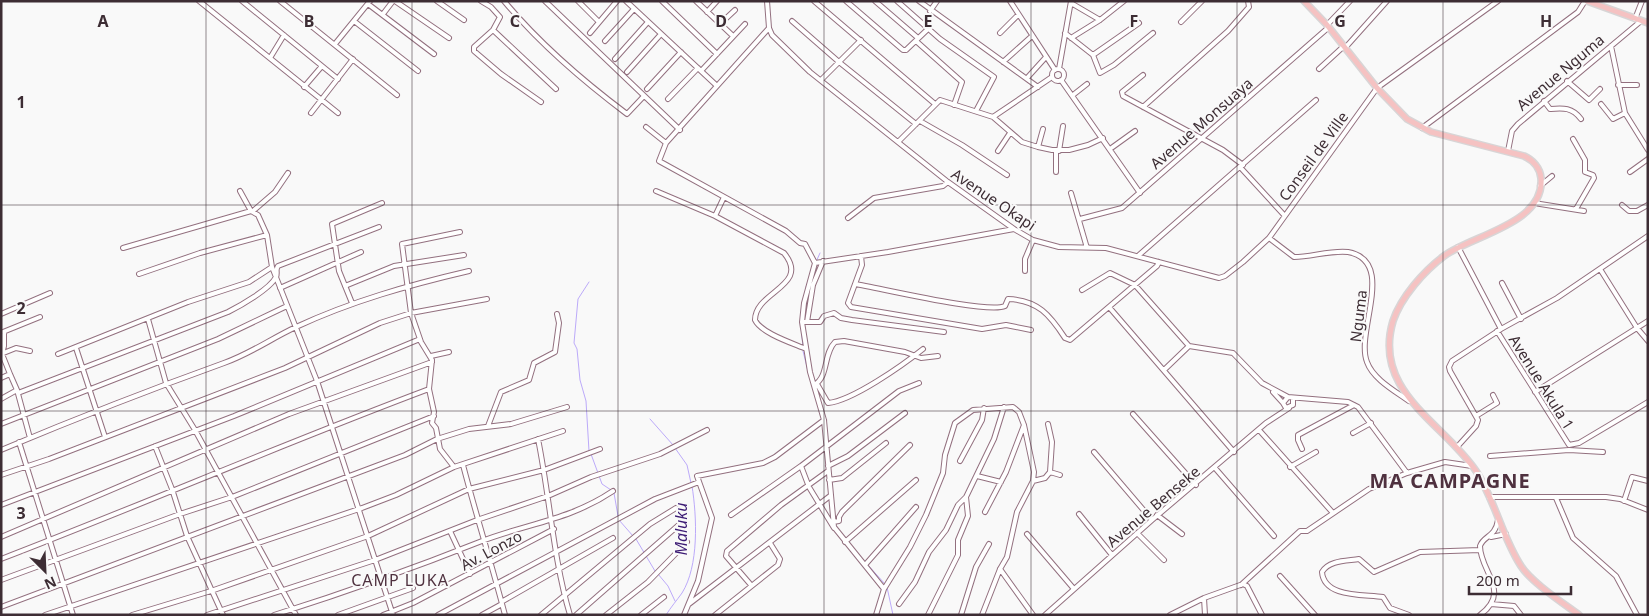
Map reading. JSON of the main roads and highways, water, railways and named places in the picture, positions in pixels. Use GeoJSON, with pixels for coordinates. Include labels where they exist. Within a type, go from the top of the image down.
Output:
{"type":"FeatureCollection","features":[{"type":"Feature","properties":{"kind":"main road"},"geometry":{"type":"LineString","coordinates":[[1304,1],[1328,26],[1377,88],[1406,119],[1422,128],[1508,151],[1524,156],[1534,162],[1540,176],[1540,186],[1534,202],[1515,222],[1458,247],[1442,257],[1422,277],[1399,308],[1394,319],[1390,338],[1392,363],[1409,401],[1457,448],[1473,467],[1523,569],[1579,615]]}},
{"type":"Feature","properties":{"kind":"main road"},"geometry":{"type":"LineString","coordinates":[[1586,1],[1648,23]]}},
{"type":"Feature","properties":{"kind":"waterway"},"geometry":{"type":"LineString","coordinates":[[816,262],[820,253]]}},
{"type":"Feature","properties":{"kind":"waterway"},"geometry":{"type":"LineString","coordinates":[[806,287],[812,270]]}},
{"type":"Feature","properties":{"kind":"waterway"},"geometry":{"type":"LineString","coordinates":[[589,282],[578,299],[574,343],[577,349],[580,380],[586,401],[589,451]]}},
{"type":"Feature","properties":{"kind":"waterway"},"geometry":{"type":"LineString","coordinates":[[801,326],[803,347]]}},
{"type":"Feature","properties":{"kind":"waterway"},"geometry":{"type":"LineString","coordinates":[[803,351],[808,371]]}},
{"type":"Feature","properties":{"kind":"waterway","name":"Maluku"},"geometry":{"type":"LineString","coordinates":[[650,419],[673,445]]}},
{"type":"Feature","properties":{"kind":"waterway","name":"Maluku"},"geometry":{"type":"LineString","coordinates":[[675,448],[687,465],[691,483]]}},
{"type":"Feature","properties":{"kind":"waterway"},"geometry":{"type":"LineString","coordinates":[[591,454],[602,484],[611,490]]}},
{"type":"Feature","properties":{"kind":"waterway","name":"Maluku"},"geometry":{"type":"LineString","coordinates":[[666,615],[688,582],[694,555],[696,526],[692,486]]}},
{"type":"Feature","properties":{"kind":"waterway"},"geometry":{"type":"LineString","coordinates":[[614,493],[618,516]]}},
{"type":"Feature","properties":{"kind":"waterway"},"geometry":{"type":"LineString","coordinates":[[619,520],[633,536]]}},
{"type":"Feature","properties":{"kind":"waterway"},"geometry":{"type":"LineString","coordinates":[[636,539],[655,571]]}},
{"type":"Feature","properties":{"kind":"waterway"},"geometry":{"type":"LineString","coordinates":[[857,553],[885,584]]}},
{"type":"Feature","properties":{"kind":"waterway"},"geometry":{"type":"LineString","coordinates":[[658,574],[668,586],[675,601]]}},
{"type":"Feature","properties":{"kind":"waterway"},"geometry":{"type":"LineString","coordinates":[[887,587],[893,615]]}},
{"type":"Feature","properties":{"kind":"district","name":"MA CAMPAGNE"},"geometry":{"type":"Point","coordinates":[1450,480]}},
{"type":"Feature","properties":{"kind":"district","name":"CAMP LUKA"},"geometry":{"type":"Point","coordinates":[400,580]}}]}
